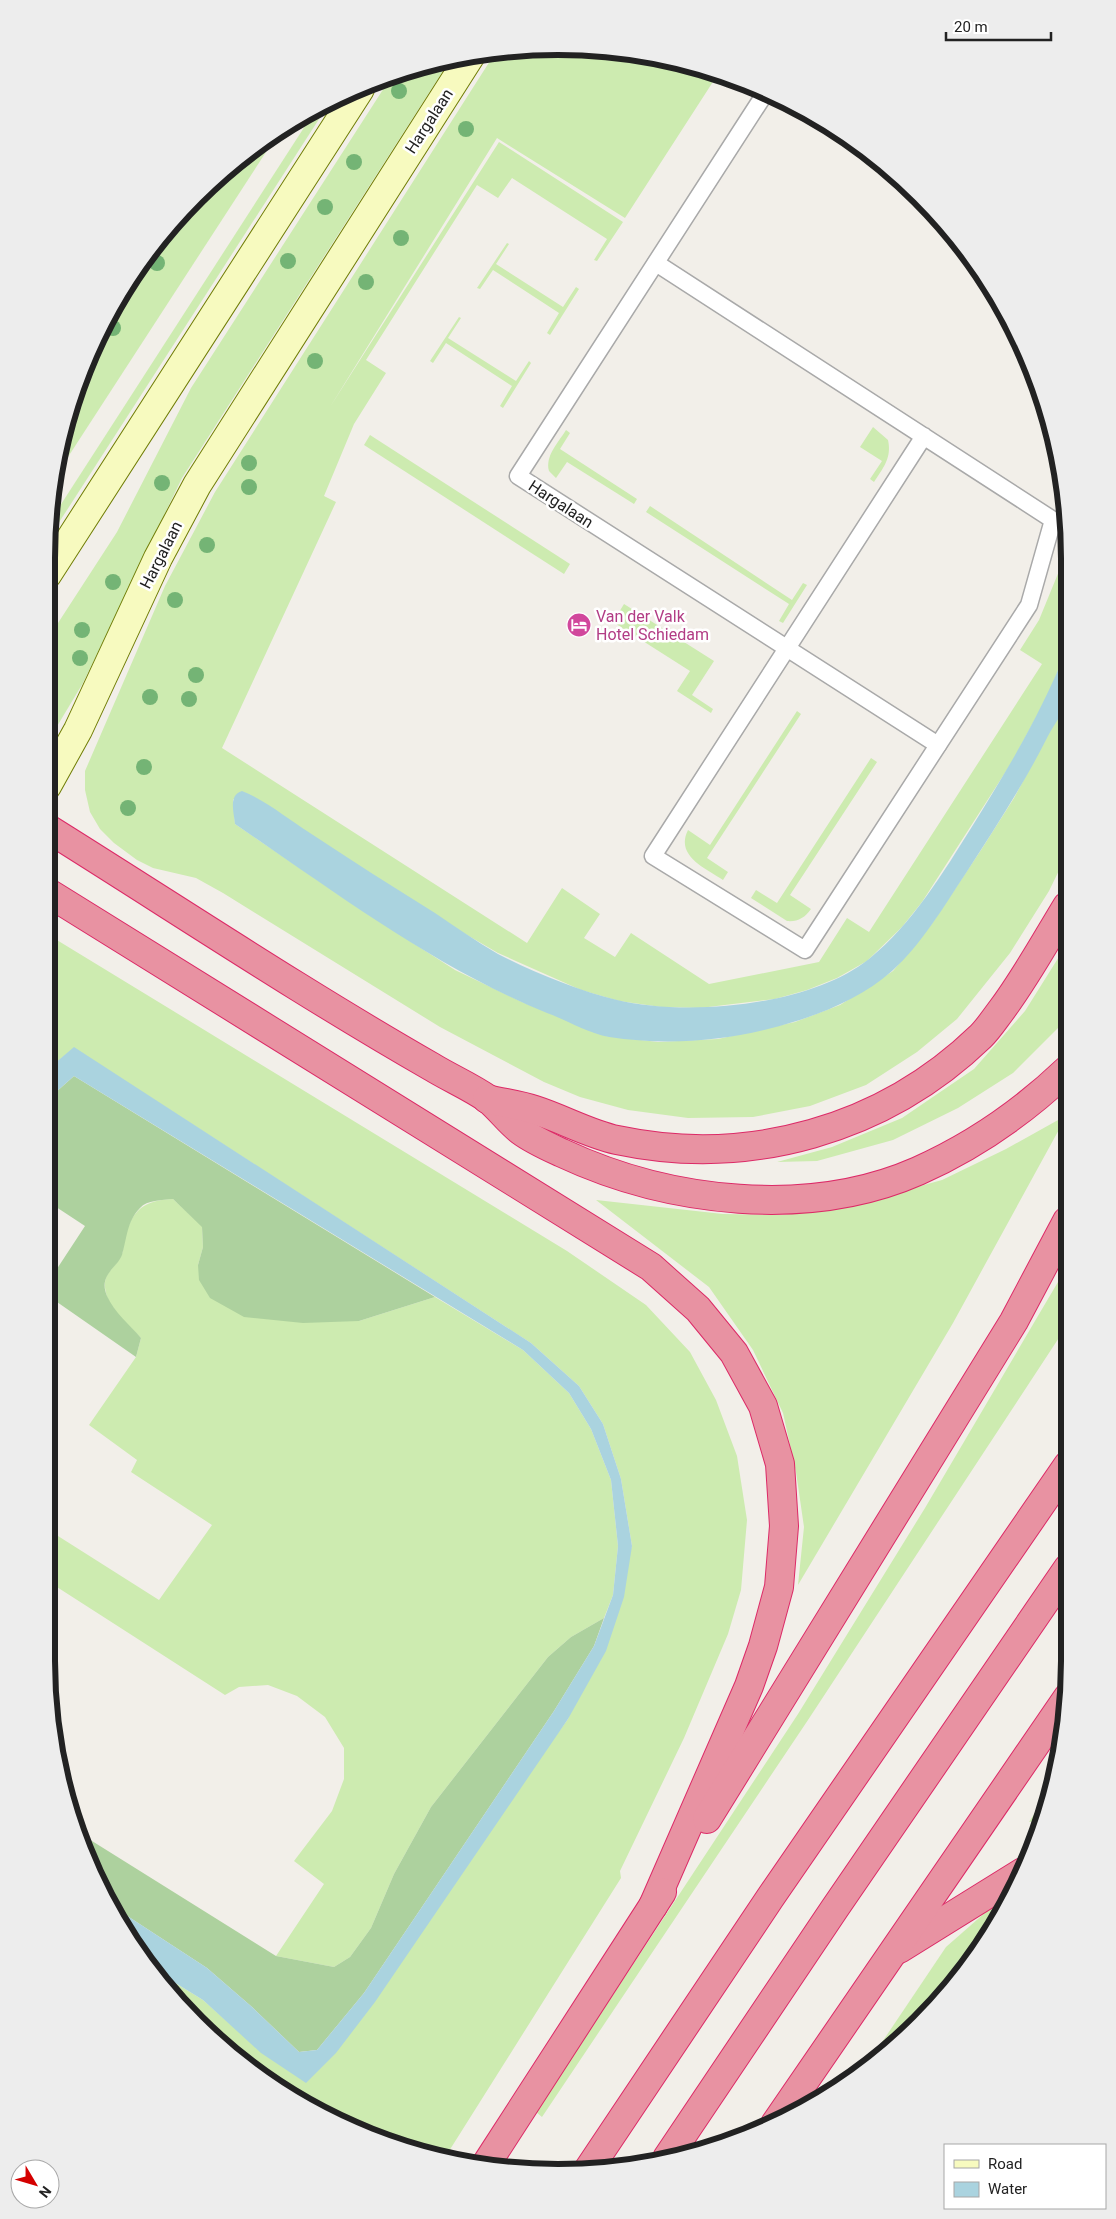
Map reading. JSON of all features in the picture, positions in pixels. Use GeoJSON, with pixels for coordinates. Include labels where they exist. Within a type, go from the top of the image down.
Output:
{"type":"FeatureCollection","features":[{"type":"Feature","properties":{"kind":"highway"},"geometry":{"type":"LineString","coordinates":[[55,833],[385,1040],[487,1099],[522,1132],[563,1154],[652,1185],[710,1197],[778,1200],[824,1196],[871,1187],[916,1172],[972,1144],[1034,1101],[1061,1076]]}},
{"type":"Feature","properties":{"kind":"highway"},"geometry":{"type":"LineString","coordinates":[[55,897],[651,1267],[698,1309],[734,1353],[764,1406],[780,1464],[784,1526],[779,1587],[763,1646],[749,1686],[653,1906]]}},
{"type":"Feature","properties":{"kind":"highway"},"geometry":{"type":"LineString","coordinates":[[487,1099],[534,1110],[616,1140],[715,1149],[764,1144],[810,1136],[853,1120],[902,1096],[940,1070],[982,1035],[1019,988],[1061,915]]}},
{"type":"Feature","properties":{"kind":"highway"},"geometry":{"type":"LineString","coordinates":[[489,2159],[653,1906],[1014,1321],[1061,1232]]}},
{"type":"Feature","properties":{"kind":"highway"},"geometry":{"type":"LineString","coordinates":[[593,2163],[770,1898],[1061,1475]]}},
{"type":"Feature","properties":{"kind":"highway"},"geometry":{"type":"LineString","coordinates":[[673,2150],[835,1908],[1061,1578]]}},
{"type":"Feature","properties":{"kind":"highway"},"geometry":{"type":"LineString","coordinates":[[785,2110],[889,1955],[1058,1711]]}},
{"type":"Feature","properties":{"kind":"highway"},"geometry":{"type":"LineString","coordinates":[[889,1955],[1011,1880]]}},
{"type":"Feature","properties":{"kind":"main road","name":"Hargalaan"},"geometry":{"type":"LineString","coordinates":[[55,772],[78,730],[158,558],[197,485],[465,64]]}},
{"type":"Feature","properties":{"kind":"main road"},"geometry":{"type":"LineString","coordinates":[[55,563],[354,99]]}},
{"type":"Feature","properties":{"kind":"lane","name":"Hargalaan"},"geometry":{"type":"LineString","coordinates":[[762,99],[518,476],[938,745]]}},
{"type":"Feature","properties":{"kind":"lane"},"geometry":{"type":"LineString","coordinates":[[656,263],[924,436],[1053,520],[1029,605],[805,950],[653,856],[924,436]]}},
{"type":"Feature","properties":{"kind":"green space"},"geometry":{"type":"Polygon","coordinates":[[[558,55],[624,59],[688,72],[714,80],[625,218],[497,138],[330,407],[499,142],[623,222],[597,261],[594,260],[607,239],[512,178],[498,198],[477,185],[366,360],[386,373],[354,424],[324,496],[336,502],[222,748],[527,943],[562,888],[600,914],[584,938],[615,957],[631,933],[709,984],[819,962],[847,918],[869,932],[1042,664],[1020,650],[1039,620],[1061,566],[1061,663],[1048,695],[1012,762],[922,902],[902,927],[867,961],[837,978],[807,990],[775,999],[700,1008],[661,1007],[619,1001],[581,990],[498,953],[233,799],[235,824],[357,907],[455,970],[522,1002],[606,1036],[658,1042],[718,1039],[795,1022],[840,1005],[893,971],[931,925],[981,850],[1014,798],[1061,710],[1061,866],[1049,891],[1010,953],[957,1019],[917,1052],[866,1085],[810,1106],[753,1117],[688,1118],[628,1110],[580,1097],[544,1082],[440,1027],[196,878],[153,868],[137,860],[114,843],[100,829],[90,812],[85,790],[85,771],[165,586],[215,492],[491,59],[558,55]]]}},
{"type":"Feature","properties":{"kind":"green space"},"geometry":{"type":"Polygon","coordinates":[[[445,68],[182,478],[83,683],[55,730],[55,628],[117,532],[191,388],[385,86],[445,68]]]}},
{"type":"Feature","properties":{"kind":"green space"},"geometry":{"type":"Polygon","coordinates":[[[322,114],[56,527],[57,510],[308,122],[322,114]]]}},
{"type":"Feature","properties":{"kind":"green space"},"geometry":{"type":"Polygon","coordinates":[[[269,147],[65,462],[72,428],[93,366],[122,306],[159,252],[202,202],[226,180],[269,147]]]}},
{"type":"Feature","properties":{"kind":"green space"},"geometry":{"type":"Polygon","coordinates":[[[507,243],[509,244],[496,264],[563,307],[576,287],[579,289],[550,335],[547,333],[559,313],[493,270],[480,289],[477,288],[507,243]]]}},
{"type":"Feature","properties":{"kind":"green space"},"geometry":{"type":"Polygon","coordinates":[[[459,317],[461,318],[448,338],[516,381],[529,361],[531,363],[503,408],[500,406],[512,386],[446,343],[433,363],[430,361],[459,317]]]}},
{"type":"Feature","properties":{"kind":"green space"},"geometry":{"type":"Polygon","coordinates":[[[873,427],[888,440],[889,446],[888,458],[874,482],[870,479],[882,461],[860,447],[873,427]]]}},
{"type":"Feature","properties":{"kind":"green space"},"geometry":{"type":"Polygon","coordinates":[[[566,430],[570,433],[560,449],[637,499],[634,504],[567,462],[556,478],[549,471],[548,465],[551,455],[566,430]]]}},
{"type":"Feature","properties":{"kind":"green space"},"geometry":{"type":"Polygon","coordinates":[[[370,435],[570,564],[564,574],[364,445],[370,435]]]}},
{"type":"Feature","properties":{"kind":"green space"},"geometry":{"type":"Polygon","coordinates":[[[650,506],[792,600],[803,583],[807,585],[783,623],[779,621],[789,604],[646,512],[650,506]]]}},
{"type":"Feature","properties":{"kind":"green space"},"geometry":{"type":"Polygon","coordinates":[[[624,604],[714,661],[692,695],[713,709],[711,713],[677,691],[690,671],[613,622],[624,604]]]}},
{"type":"Feature","properties":{"kind":"green space"},"geometry":{"type":"Polygon","coordinates":[[[797,711],[801,714],[707,858],[728,872],[723,880],[701,866],[689,854],[685,847],[688,830],[710,845],[797,711]]]}},
{"type":"Feature","properties":{"kind":"green space"},"geometry":{"type":"Polygon","coordinates":[[[871,758],[877,762],[790,895],[811,909],[809,912],[801,919],[787,921],[751,898],[756,890],[777,903],[871,758]]]}},
{"type":"Feature","properties":{"kind":"green space"},"geometry":{"type":"Polygon","coordinates":[[[55,939],[567,1251],[646,1305],[690,1352],[716,1400],[737,1456],[747,1520],[741,1590],[728,1634],[684,1738],[620,1871],[621,1878],[449,2152],[428,2147],[366,2126],[306,2097],[252,2060],[226,2039],[202,2017],[168,1979],[203,2000],[230,2024],[306,2082],[568,1719],[632,1546],[621,1479],[603,1424],[579,1386],[531,1343],[74,1048],[55,1063],[55,939]]]}},
{"type":"Feature","properties":{"kind":"green space"},"geometry":{"type":"Polygon","coordinates":[[[1061,954],[1061,1025],[1013,1073],[958,1108],[893,1140],[817,1161],[777,1162],[832,1147],[902,1118],[974,1069],[1025,1011],[1061,954]]]}},
{"type":"Feature","properties":{"kind":"green space"},"geometry":{"type":"Polygon","coordinates":[[[74,1076],[435,1297],[359,1321],[303,1323],[244,1317],[210,1298],[199,1280],[198,1265],[203,1247],[202,1227],[173,1199],[155,1201],[143,1205],[132,1218],[120,1260],[109,1272],[105,1283],[105,1289],[110,1302],[141,1338],[136,1357],[55,1300],[55,1272],[85,1226],[55,1206],[55,1093],[74,1076]]]}},
{"type":"Feature","properties":{"kind":"green space"},"geometry":{"type":"Polygon","coordinates":[[[1061,1118],[1061,1126],[953,1323],[798,1585],[804,1527],[796,1472],[783,1413],[753,1350],[709,1287],[596,1200],[723,1214],[782,1215],[837,1209],[942,1180],[1006,1149],[1061,1118]]]}},
{"type":"Feature","properties":{"kind":"green space"},"geometry":{"type":"Polygon","coordinates":[[[173,1199],[202,1226],[203,1247],[198,1265],[359,1321],[435,1297],[523,1350],[569,1393],[591,1429],[611,1480],[618,1546],[613,1595],[604,1618],[571,1637],[548,1657],[431,1807],[394,1874],[371,1928],[350,1957],[334,1967],[276,1956],[324,1884],[294,1861],[332,1811],[344,1779],[344,1748],[325,1717],[297,1696],[268,1685],[239,1687],[225,1695],[55,1586],[55,1540],[58,1536],[159,1600],[212,1525],[131,1472],[137,1460],[89,1425],[136,1357],[141,1338],[112,1306],[106,1293],[105,1281],[122,1254],[128,1228],[136,1213],[147,1204],[173,1199]]]}},
{"type":"Feature","properties":{"kind":"green space"},"geometry":{"type":"Polygon","coordinates":[[[1061,1277],[1061,1335],[808,1720],[542,2117],[536,2112],[798,1714],[925,1508],[1061,1277]]]}},
{"type":"Feature","properties":{"kind":"green space"},"geometry":{"type":"Polygon","coordinates":[[[604,1618],[594,1646],[554,1711],[364,1993],[317,2050],[299,2052],[252,2007],[207,1968],[122,1912],[88,1838],[276,1956],[334,1967],[350,1957],[371,1928],[394,1874],[431,1807],[548,1657],[571,1637],[604,1618]]]}},
{"type":"Feature","properties":{"kind":"green space"},"geometry":{"type":"Polygon","coordinates":[[[1039,1807],[1035,1821],[1029,1822],[1039,1807]]]}},
{"type":"Feature","properties":{"kind":"green space"},"geometry":{"type":"Polygon","coordinates":[[[1000,1901],[976,1940],[936,1993],[914,2017],[877,2049],[946,1947],[1000,1901]]]}},
{"type":"Feature","properties":{"kind":"water"},"geometry":{"type":"Polygon","coordinates":[[[1061,662],[1061,714],[998,823],[941,911],[913,949],[879,982],[849,1000],[801,1020],[729,1037],[689,1041],[649,1041],[609,1037],[585,1029],[505,994],[425,951],[348,902],[235,824],[233,800],[242,791],[268,805],[498,954],[526,968],[587,992],[646,1005],[712,1007],[748,1004],[815,988],[844,975],[869,959],[900,930],[950,861],[986,804],[1035,719],[1061,662]]]}},
{"type":"Feature","properties":{"kind":"water"},"geometry":{"type":"Polygon","coordinates":[[[74,1047],[531,1343],[579,1386],[603,1424],[621,1479],[632,1546],[624,1597],[606,1651],[568,1719],[375,2002],[336,2053],[306,2083],[261,2053],[203,2000],[168,1979],[122,1912],[207,1968],[252,2007],[299,2052],[317,2050],[364,1993],[554,1711],[594,1646],[613,1595],[618,1546],[611,1480],[591,1429],[569,1393],[523,1350],[74,1076],[55,1093],[55,1063],[74,1047]]]}},
{"type":"Feature","properties":{"kind":"place","name":"Van der Valk Hotel Schiedam"},"geometry":{"type":"Point","coordinates":[579,625]}}]}
